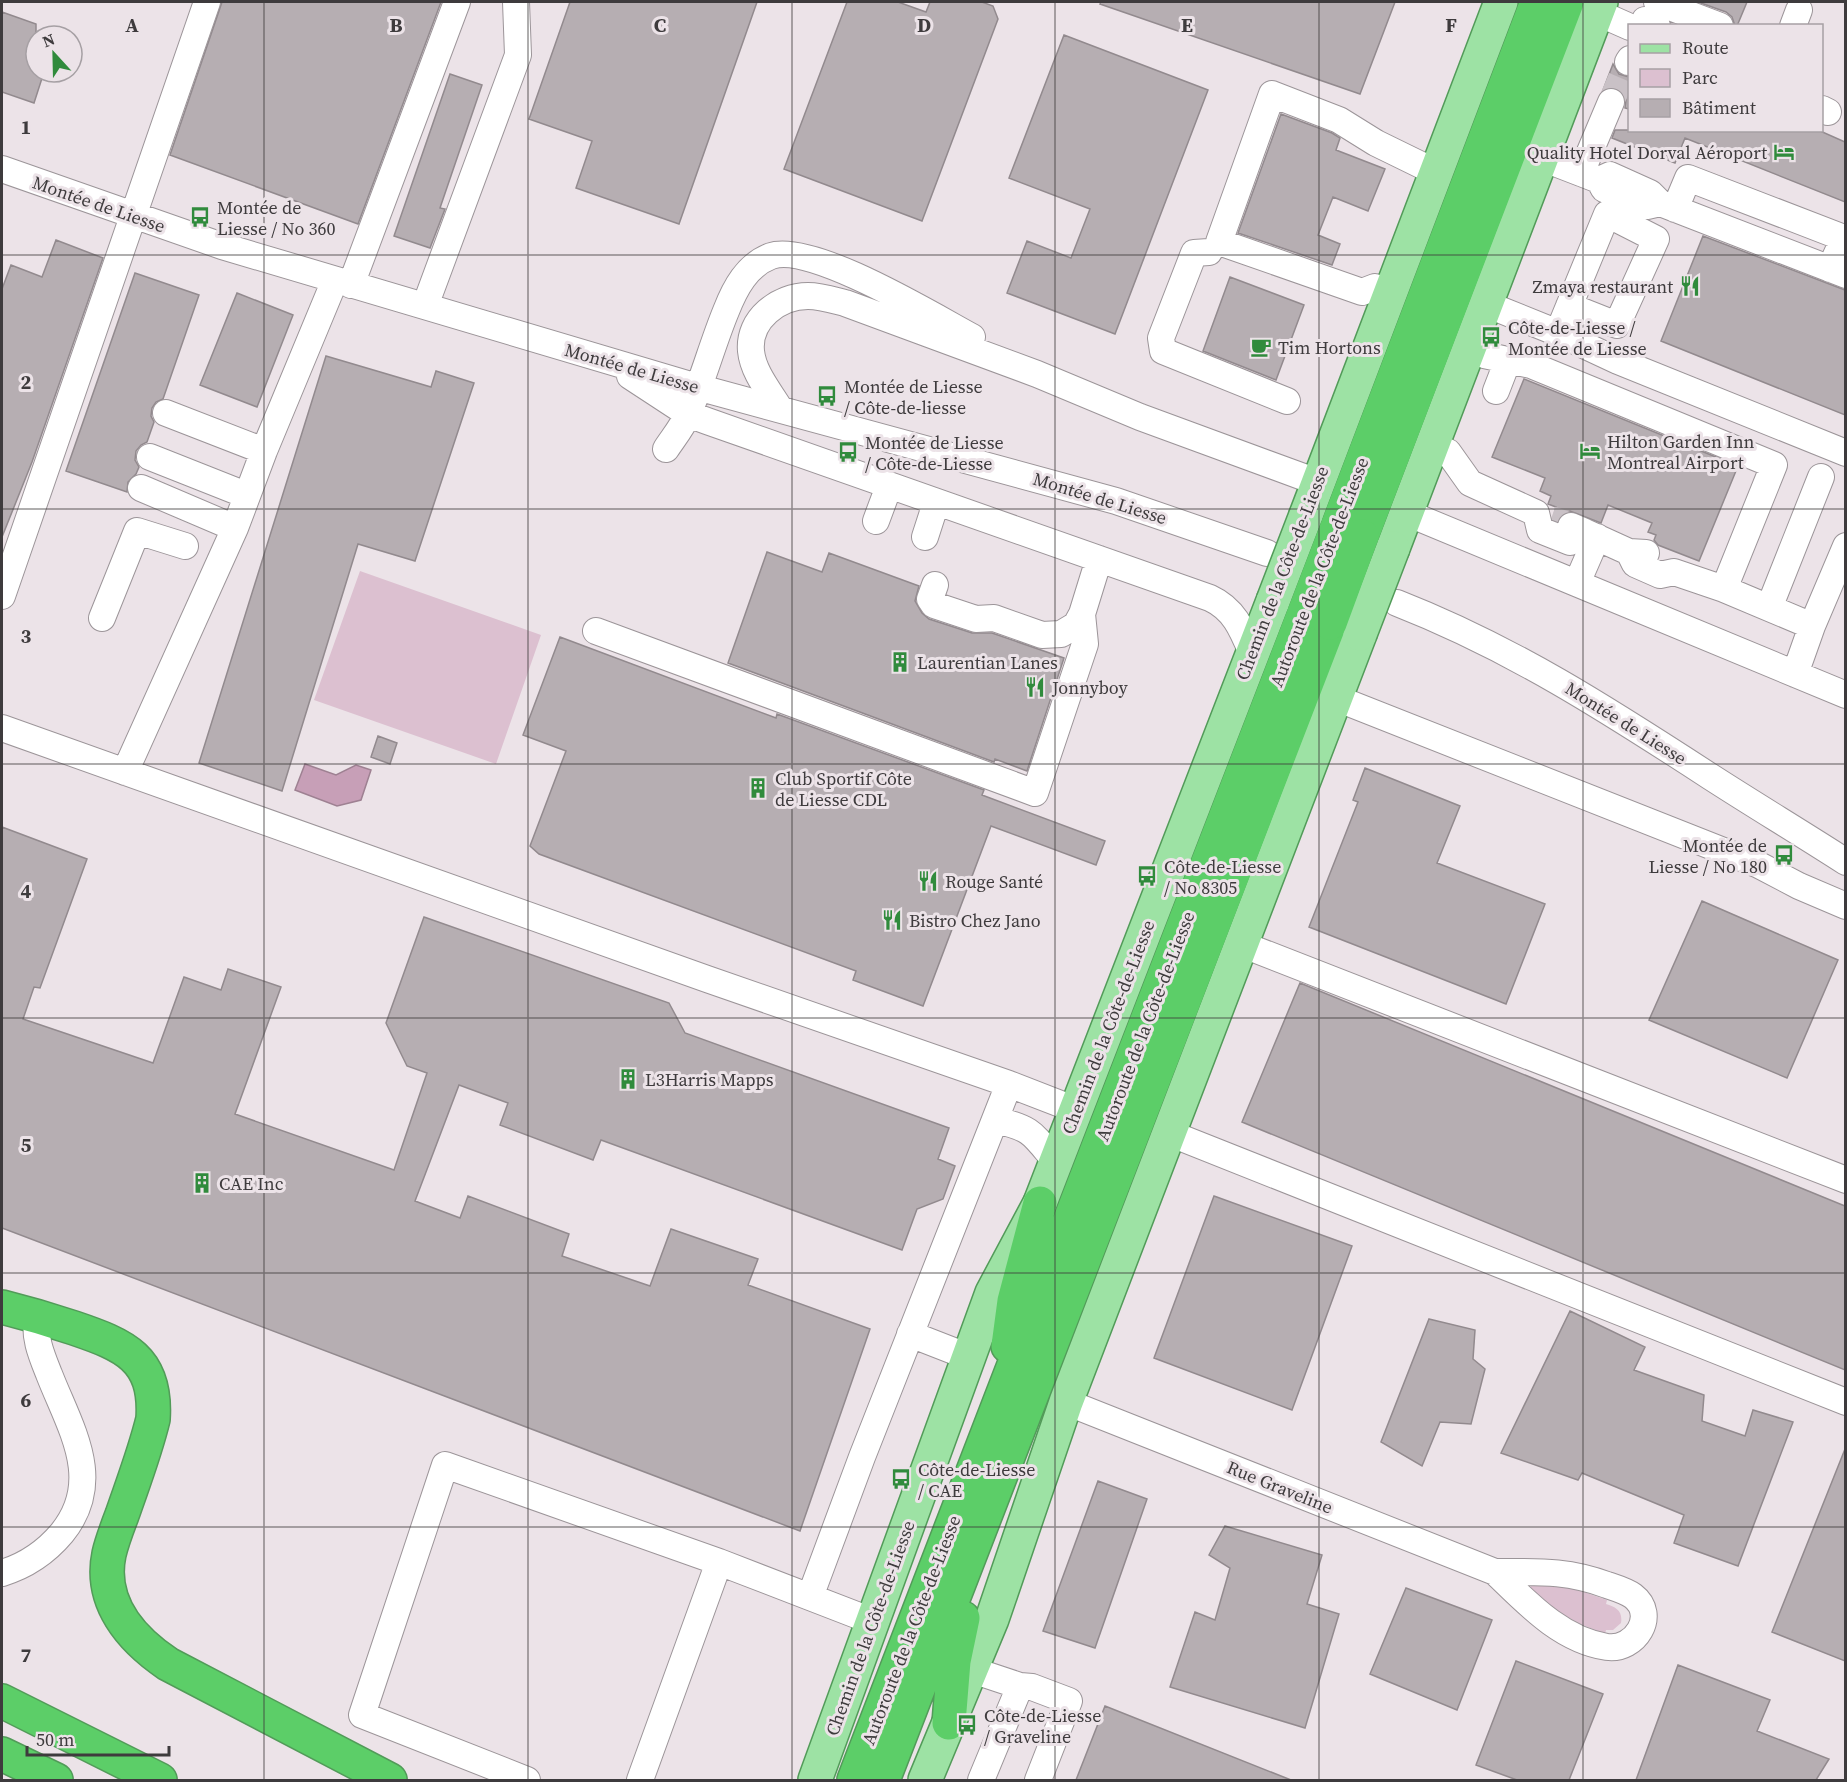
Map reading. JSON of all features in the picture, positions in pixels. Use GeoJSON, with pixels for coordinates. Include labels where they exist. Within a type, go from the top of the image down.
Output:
{"type":"FeatureCollection","features":[{"type":"Feature","properties":{"kind":"highway","name":"Autoroute de la Côte-de-Liesse"},"geometry":{"type":"LineString","coordinates":[[884,1780],[983,1522],[1350,532],[1537,2]]}},
{"type":"Feature","properties":{"kind":"highway","name":"Autoroute de la Côte-de-Liesse"},"geometry":{"type":"LineString","coordinates":[[1350,532],[1588,5]]}},
{"type":"Feature","properties":{"kind":"highway","name":"Autoroute de la Côte-de-Liesse"},"geometry":{"type":"LineString","coordinates":[[854,1780],[1001,1398],[1317,618]]}},
{"type":"Feature","properties":{"kind":"highway"},"geometry":{"type":"LineString","coordinates":[[1001,1398],[1014,1301],[1040,1203]]}},
{"type":"Feature","properties":{"kind":"highway"},"geometry":{"type":"LineString","coordinates":[[2,1300],[38,1316],[118,1344],[140,1362],[147,1374],[152,1389],[153,1419],[113,1540],[107,1570],[112,1601],[129,1631],[147,1649],[168,1664],[390,1780]]}},
{"type":"Feature","properties":{"kind":"highway"},"geometry":{"type":"LineString","coordinates":[[2,1307],[38,1316]]}},
{"type":"Feature","properties":{"kind":"highway"},"geometry":{"type":"LineString","coordinates":[[949,1723],[954,1662],[983,1522]]}},
{"type":"Feature","properties":{"kind":"highway"},"geometry":{"type":"LineString","coordinates":[[2,1701],[160,1780]]}},
{"type":"Feature","properties":{"kind":"highway"},"geometry":{"type":"LineString","coordinates":[[2,1754],[56,1780]]}},
{"type":"Feature","properties":{"kind":"main road","name":"Chemin de la Côte-de-Liesse"},"geometry":{"type":"LineString","coordinates":[[815,1780],[992,1293],[1040,1203],[1306,515],[1500,2]]}},
{"type":"Feature","properties":{"kind":"main road"},"geometry":{"type":"LineString","coordinates":[[925,1780],[992,1619],[1066,1402],[1542,158],[1588,5]]}},
{"type":"Feature","properties":{"kind":"street"},"geometry":{"type":"LineString","coordinates":[[2,596],[207,2]]}},
{"type":"Feature","properties":{"kind":"street"},"geometry":{"type":"LineString","coordinates":[[125,772],[235,528],[264,451],[343,283],[457,2]]}},
{"type":"Feature","properties":{"kind":"street"},"geometry":{"type":"LineString","coordinates":[[425,306],[518,55],[516,2]]}},
{"type":"Feature","properties":{"kind":"street"},"geometry":{"type":"LineString","coordinates":[[1588,5],[1628,26]]}},
{"type":"Feature","properties":{"kind":"street"},"geometry":{"type":"LineString","coordinates":[[1644,24],[1658,8],[1706,23]]}},
{"type":"Feature","properties":{"kind":"street"},"geometry":{"type":"LineString","coordinates":[[1390,291],[1375,286],[1362,292],[1219,242],[1272,94],[1339,120],[1376,143],[1437,170]]}},
{"type":"Feature","properties":{"kind":"street"},"geometry":{"type":"LineString","coordinates":[[1590,176],[1611,102]]}},
{"type":"Feature","properties":{"kind":"street"},"geometry":{"type":"LineString","coordinates":[[1542,158],[1590,176],[1604,189],[1628,199],[1647,206],[1667,206],[1838,272],[1844,238],[1688,178],[1667,206]]}},
{"type":"Feature","properties":{"kind":"street","name":"Montée de Liesse"},"geometry":{"type":"LineString","coordinates":[[2,169],[132,216],[343,283],[697,387],[1116,501],[1267,553]]}},
{"type":"Feature","properties":{"kind":"street"},"geometry":{"type":"LineString","coordinates":[[1209,252],[1194,253],[1161,338],[1163,351],[1287,401]]}},
{"type":"Feature","properties":{"kind":"street"},"geometry":{"type":"LineString","coordinates":[[666,449],[688,414],[726,310],[741,281],[758,262],[780,254],[811,258],[892,293],[1037,374]]}},
{"type":"Feature","properties":{"kind":"street"},"geometry":{"type":"LineString","coordinates":[[780,409],[755,368],[751,343],[756,327],[765,314],[778,304],[796,298],[819,297],[845,303],[1037,374],[1140,417],[1317,482]]}},
{"type":"Feature","properties":{"kind":"street"},"geometry":{"type":"LineString","coordinates":[[1486,304],[1558,333],[1618,361],[1845,453]]}},
{"type":"Feature","properties":{"kind":"street"},"geometry":{"type":"LineString","coordinates":[[1558,333],[1569,306]]}},
{"type":"Feature","properties":{"kind":"street"},"geometry":{"type":"LineString","coordinates":[[1469,349],[1531,365],[1774,465],[1724,589]]}},
{"type":"Feature","properties":{"kind":"street"},"geometry":{"type":"LineString","coordinates":[[1496,391],[1508,360]]}},
{"type":"Feature","properties":{"kind":"street"},"geometry":{"type":"LineString","coordinates":[[607,361],[688,414],[1210,598],[1223,605],[1236,620],[1252,653]]}},
{"type":"Feature","properties":{"kind":"street"},"geometry":{"type":"LineString","coordinates":[[166,413],[264,451]]}},
{"type":"Feature","properties":{"kind":"street"},"geometry":{"type":"LineString","coordinates":[[1432,446],[1448,452],[1470,483],[1629,552],[1641,551],[1666,561],[1674,572],[1724,589],[1812,626]]}},
{"type":"Feature","properties":{"kind":"street"},"geometry":{"type":"LineString","coordinates":[[150,457],[246,495]]}},
{"type":"Feature","properties":{"kind":"street"},"geometry":{"type":"LineString","coordinates":[[1769,608],[1821,477]]}},
{"type":"Feature","properties":{"kind":"street"},"geometry":{"type":"LineString","coordinates":[[876,521],[889,486]]}},
{"type":"Feature","properties":{"kind":"street"},"geometry":{"type":"LineString","coordinates":[[141,488],[235,528]]}},
{"type":"Feature","properties":{"kind":"street"},"geometry":{"type":"LineString","coordinates":[[925,537],[936,503]]}},
{"type":"Feature","properties":{"kind":"street"},"geometry":{"type":"LineString","coordinates":[[1407,513],[1845,695]]}},
{"type":"Feature","properties":{"kind":"street"},"geometry":{"type":"LineString","coordinates":[[1568,525],[1577,583]]}},
{"type":"Feature","properties":{"kind":"street"},"geometry":{"type":"LineString","coordinates":[[102,618],[137,531],[185,546]]}},
{"type":"Feature","properties":{"kind":"street"},"geometry":{"type":"LineString","coordinates":[[1795,674],[1845,546]]}},
{"type":"Feature","properties":{"kind":"street"},"geometry":{"type":"LineString","coordinates":[[935,585],[930,599],[934,605],[976,619],[994,618],[1042,634],[1061,634],[1076,625],[1082,614],[1099,559]]}},
{"type":"Feature","properties":{"kind":"street","name":"Montée de Liesse"},"geometry":{"type":"LineString","coordinates":[[1397,603],[1471,635],[1542,671],[1839,852]]}},
{"type":"Feature","properties":{"kind":"street"},"geometry":{"type":"LineString","coordinates":[[596,631],[1035,793],[1085,644],[1082,614]]}},
{"type":"Feature","properties":{"kind":"street"},"geometry":{"type":"LineString","coordinates":[[1336,698],[1759,865],[1845,906]]}},
{"type":"Feature","properties":{"kind":"street"},"geometry":{"type":"LineString","coordinates":[[2,728],[707,979],[1010,1084],[1076,1110]]}},
{"type":"Feature","properties":{"kind":"street"},"geometry":{"type":"LineString","coordinates":[[1241,944],[1845,1180]]}},
{"type":"Feature","properties":{"kind":"street"},"geometry":{"type":"LineString","coordinates":[[810,1597],[910,1334],[1010,1084]]}},
{"type":"Feature","properties":{"kind":"street"},"geometry":{"type":"LineString","coordinates":[[996,1120],[1027,1130],[1056,1162]]}},
{"type":"Feature","properties":{"kind":"street"},"geometry":{"type":"LineString","coordinates":[[1169,1133],[1845,1402]]}},
{"type":"Feature","properties":{"kind":"street"},"geometry":{"type":"LineString","coordinates":[[2,1573],[34,1558],[58,1538],[75,1513],[82,1489],[82,1460],[40,1353],[36,1333],[38,1316]]}},
{"type":"Feature","properties":{"kind":"street"},"geometry":{"type":"LineString","coordinates":[[910,1334],[969,1357]]}},
{"type":"Feature","properties":{"kind":"street","name":"Rue Graveline"},"geometry":{"type":"LineString","coordinates":[[1066,1402],[1495,1572],[1546,1619],[1570,1634],[1596,1644],[1614,1648],[1626,1646],[1635,1636],[1643,1621],[1642,1607],[1632,1596],[1582,1576],[1547,1572],[1495,1572]]}},
{"type":"Feature","properties":{"kind":"street"},"geometry":{"type":"LineString","coordinates":[[527,1780],[362,1715],[445,1465],[719,1562],[872,1621]]}},
{"type":"Feature","properties":{"kind":"street"},"geometry":{"type":"LineString","coordinates":[[640,1780],[719,1562]]}},
{"type":"Feature","properties":{"kind":"street"},"geometry":{"type":"LineString","coordinates":[[972,1670],[1020,1686],[1032,1687],[1069,1701],[1038,1780]]}},
{"type":"Feature","properties":{"kind":"street"},"geometry":{"type":"LineString","coordinates":[[981,1780],[1020,1686]]}},
{"type":"Feature","properties":{"kind":"green space"},"geometry":{"type":"Polygon","coordinates":[[[360,571],[541,635],[496,764],[314,700],[360,571]]]}},
{"type":"Feature","properties":{"kind":"green space"},"geometry":{"type":"Polygon","coordinates":[[[1533,1584],[1569,1587],[1607,1600],[1606,1604],[1616,1608],[1620,1613],[1621,1623],[1613,1630],[1606,1630],[1605,1634],[1578,1623],[1557,1611],[1531,1590],[1533,1584]]]}},
{"type":"Feature","properties":{"kind":"shaded area"},"geometry":{"type":"Polygon","coordinates":[[[305,764],[336,775],[356,765],[371,770],[361,800],[337,806],[295,790],[305,764]]]}},
{"type":"Feature","properties":{"kind":"building"},"geometry":{"type":"Polygon","coordinates":[[[222,2],[441,2],[358,224],[170,155],[222,2]]]}},
{"type":"Feature","properties":{"kind":"building"},"geometry":{"type":"Polygon","coordinates":[[[570,2],[757,2],[679,224],[576,188],[592,141],[529,119],[570,2]]]}},
{"type":"Feature","properties":{"kind":"building"},"geometry":{"type":"Polygon","coordinates":[[[847,2],[898,2],[926,12],[930,2],[982,2],[993,6],[998,19],[922,221],[784,169],[847,2]]]}},
{"type":"Feature","properties":{"kind":"building"},"geometry":{"type":"Polygon","coordinates":[[[1101,2],[1395,2],[1360,94],[1100,4],[1101,2]]]}},
{"type":"Feature","properties":{"kind":"building"},"geometry":{"type":"Polygon","coordinates":[[[1698,2],[1747,2],[1738,24],[1734,24],[1732,17],[1726,12],[1698,2]]]}},
{"type":"Feature","properties":{"kind":"building"},"geometry":{"type":"Polygon","coordinates":[[[2,12],[36,24],[24,24],[24,84],[40,84],[34,103],[2,92],[2,12]]]}},
{"type":"Feature","properties":{"kind":"building"},"geometry":{"type":"Polygon","coordinates":[[[1064,35],[1208,90],[1115,334],[1007,293],[1027,241],[1071,258],[1090,209],[1009,178],[1064,35]]]}},
{"type":"Feature","properties":{"kind":"building"},"geometry":{"type":"Polygon","coordinates":[[[1613,64],[1619,74],[1628,77],[1628,109],[1625,108],[1626,100],[1623,93],[1617,88],[1610,87],[1603,90],[1613,64]]]}},
{"type":"Feature","properties":{"kind":"building"},"geometry":{"type":"Polygon","coordinates":[[[450,74],[482,85],[440,208],[445,209],[430,248],[394,236],[450,74]]]}},
{"type":"Feature","properties":{"kind":"building"},"geometry":{"type":"Polygon","coordinates":[[[1281,114],[1332,133],[1340,138],[1336,150],[1385,169],[1368,211],[1333,197],[1318,235],[1340,244],[1332,265],[1238,233],[1281,114]]]}},
{"type":"Feature","properties":{"kind":"building","name":"Quality Hotel Dorval Aéroport"},"geometry":{"type":"Polygon","coordinates":[[[1615,130],[1628,130],[1628,132],[1822,132],[1845,142],[1845,202],[1685,138],[1675,163],[1612,138],[1615,130]]]}},
{"type":"Feature","properties":{"kind":"building"},"geometry":{"type":"Polygon","coordinates":[[[1703,236],[1845,290],[1845,415],[1661,341],[1703,236]]]}},
{"type":"Feature","properties":{"kind":"building"},"geometry":{"type":"Polygon","coordinates":[[[56,240],[103,258],[32,462],[2,537],[2,289],[11,265],[42,277],[56,240]]]}},
{"type":"Feature","properties":{"kind":"building"},"geometry":{"type":"Polygon","coordinates":[[[135,273],[199,295],[163,399],[156,402],[152,408],[151,416],[154,422],[147,442],[136,451],[135,460],[139,467],[128,482],[127,492],[66,471],[135,273]]]}},
{"type":"Feature","properties":{"kind":"building"},"geometry":{"type":"Polygon","coordinates":[[[1230,277],[1304,305],[1276,380],[1203,351],[1230,277]]]}},
{"type":"Feature","properties":{"kind":"building"},"geometry":{"type":"Polygon","coordinates":[[[237,293],[293,315],[257,407],[200,385],[237,293]]]}},
{"type":"Feature","properties":{"kind":"building"},"geometry":{"type":"Polygon","coordinates":[[[326,356],[431,387],[436,371],[474,383],[415,561],[358,544],[282,791],[199,763],[326,356]]]}},
{"type":"Feature","properties":{"kind":"building"},"geometry":{"type":"Polygon","coordinates":[[[1524,379],[1738,466],[1699,561],[1658,545],[1654,540],[1656,535],[1648,532],[1652,523],[1608,505],[1601,523],[1570,511],[1562,514],[1557,521],[1553,519],[1556,507],[1548,504],[1551,496],[1540,491],[1545,478],[1492,457],[1524,379]]]}},
{"type":"Feature","properties":{"kind":"building","name":"Laurentian Lanes"},"geometry":{"type":"Polygon","coordinates":[[[767,552],[822,572],[829,553],[919,586],[915,601],[922,613],[929,619],[972,633],[992,633],[1064,658],[1027,771],[995,759],[994,762],[728,663],[767,552]]]}},
{"type":"Feature","properties":{"kind":"building","name":"Club Sportif Côte de Liesse CDL"},"geometry":{"type":"Polygon","coordinates":[[[560,637],[776,718],[777,714],[984,790],[982,795],[1105,841],[1096,865],[991,826],[923,1006],[853,980],[856,971],[539,854],[530,846],[566,751],[523,735],[560,637]]]}},
{"type":"Feature","properties":{"kind":"building"},"geometry":{"type":"Polygon","coordinates":[[[378,736],[397,743],[390,764],[371,757],[378,736]]]}},
{"type":"Feature","properties":{"kind":"building"},"geometry":{"type":"Polygon","coordinates":[[[1365,768],[1460,806],[1437,863],[1545,904],[1506,1004],[1309,927],[1358,802],[1353,800],[1365,768]]]}},
{"type":"Feature","properties":{"kind":"building","name":"CAE Inc"},"geometry":{"type":"Polygon","coordinates":[[[2,827],[87,859],[40,988],[34,987],[23,1019],[153,1063],[184,977],[221,990],[228,969],[281,987],[235,1114],[394,1170],[427,1073],[407,1066],[386,1023],[424,917],[669,1003],[685,1033],[949,1128],[938,1159],[955,1166],[943,1199],[917,1209],[902,1250],[601,1140],[593,1160],[500,1125],[508,1103],[459,1085],[415,1201],[460,1218],[468,1196],[569,1234],[562,1256],[650,1286],[671,1229],[758,1259],[748,1285],[870,1329],[800,1531],[2,1228],[2,827]]]}},
{"type":"Feature","properties":{"kind":"building"},"geometry":{"type":"Polygon","coordinates":[[[1702,901],[1838,960],[1787,1078],[1649,1020],[1702,901]]]}},
{"type":"Feature","properties":{"kind":"building"},"geometry":{"type":"Polygon","coordinates":[[[1300,983],[1845,1206],[1845,1370],[1242,1122],[1300,983]]]}},
{"type":"Feature","properties":{"kind":"building"},"geometry":{"type":"Polygon","coordinates":[[[1214,1196],[1352,1246],[1292,1410],[1154,1358],[1214,1196]]]}},
{"type":"Feature","properties":{"kind":"building"},"geometry":{"type":"Polygon","coordinates":[[[1570,1311],[1645,1347],[1634,1370],[1704,1395],[1702,1421],[1745,1436],[1753,1410],[1793,1422],[1738,1566],[1674,1543],[1684,1515],[1582,1473],[1578,1480],[1501,1453],[1570,1311]]]}},
{"type":"Feature","properties":{"kind":"building"},"geometry":{"type":"Polygon","coordinates":[[[1429,1319],[1475,1330],[1473,1359],[1485,1369],[1471,1424],[1440,1422],[1422,1466],[1381,1442],[1429,1319]]]}},
{"type":"Feature","properties":{"kind":"building"},"geometry":{"type":"Polygon","coordinates":[[[1845,1449],[1845,1661],[1772,1632],[1845,1449]]]}},
{"type":"Feature","properties":{"kind":"building"},"geometry":{"type":"Polygon","coordinates":[[[1098,1481],[1147,1499],[1095,1648],[1043,1631],[1098,1481]]]}},
{"type":"Feature","properties":{"kind":"building"},"geometry":{"type":"Polygon","coordinates":[[[1225,1526],[1322,1555],[1307,1604],[1339,1614],[1305,1728],[1170,1687],[1195,1612],[1215,1620],[1230,1568],[1209,1555],[1225,1526]]]}},
{"type":"Feature","properties":{"kind":"building"},"geometry":{"type":"Polygon","coordinates":[[[1406,1588],[1492,1620],[1457,1710],[1370,1674],[1406,1588]]]}},
{"type":"Feature","properties":{"kind":"building"},"geometry":{"type":"Polygon","coordinates":[[[1516,1661],[1603,1694],[1569,1780],[1517,1780],[1476,1765],[1516,1661]]]}},
{"type":"Feature","properties":{"kind":"building"},"geometry":{"type":"Polygon","coordinates":[[[1678,1665],[1770,1700],[1757,1731],[1829,1759],[1816,1780],[1636,1780],[1678,1665]]]}},
{"type":"Feature","properties":{"kind":"building"},"geometry":{"type":"Polygon","coordinates":[[[1105,1706],[1291,1780],[1076,1780],[1105,1706]]]}},
{"type":"Feature","properties":{"kind":"tunnel"},"geometry":{"type":"LineString","coordinates":[[1611,102],[1628,62]]}},
{"type":"Feature","properties":{"kind":"tunnel"},"geometry":{"type":"LineString","coordinates":[[1551,519],[1571,526]]}},
{"type":"Feature","properties":{"kind":"place","name":"Quality Hotel Dorval Aéroport"},"geometry":{"type":"Point","coordinates":[1784,152]}},
{"type":"Feature","properties":{"kind":"place","name":"Montée de Liesse / No 360"},"geometry":{"type":"Point","coordinates":[200,217]}},
{"type":"Feature","properties":{"kind":"place","name":"Zmaya restaurant"},"geometry":{"type":"Point","coordinates":[1690,286]}},
{"type":"Feature","properties":{"kind":"place","name":"Côte-de-Liesse / Montée de Liesse"},"geometry":{"type":"Point","coordinates":[1491,337]}},
{"type":"Feature","properties":{"kind":"place","name":"Tim Hortons"},"geometry":{"type":"Point","coordinates":[1261,347]}},
{"type":"Feature","properties":{"kind":"place","name":"Montée de Liesse / Côte-de-liesse"},"geometry":{"type":"Point","coordinates":[827,396]}},
{"type":"Feature","properties":{"kind":"place","name":"Hilton Garden Inn Montreal Airport"},"geometry":{"type":"Point","coordinates":[1590,451]}},
{"type":"Feature","properties":{"kind":"place","name":"Montée de Liesse / Côte-de-Liesse"},"geometry":{"type":"Point","coordinates":[848,452]}},
{"type":"Feature","properties":{"kind":"place","name":"Laurentian Lanes"},"geometry":{"type":"Point","coordinates":[900,662]}},
{"type":"Feature","properties":{"kind":"place","name":"Jonnyboy"},"geometry":{"type":"Point","coordinates":[1035,687]}},
{"type":"Feature","properties":{"kind":"place","name":"Club Sportif Côte de Liesse CDL"},"geometry":{"type":"Point","coordinates":[758,788]}},
{"type":"Feature","properties":{"kind":"place","name":"Montée de Liesse / No 180"},"geometry":{"type":"Point","coordinates":[1784,855]}},
{"type":"Feature","properties":{"kind":"place","name":"Côte-de-Liesse / No 8305"},"geometry":{"type":"Point","coordinates":[1147,876]}},
{"type":"Feature","properties":{"kind":"place","name":"Rouge Santé"},"geometry":{"type":"Point","coordinates":[928,881]}},
{"type":"Feature","properties":{"kind":"place","name":"Bistro Chez Jano"},"geometry":{"type":"Point","coordinates":[892,920]}},
{"type":"Feature","properties":{"kind":"place","name":"L3Harris Mapps"},"geometry":{"type":"Point","coordinates":[628,1079]}},
{"type":"Feature","properties":{"kind":"place","name":"CAE Inc"},"geometry":{"type":"Point","coordinates":[202,1183]}},
{"type":"Feature","properties":{"kind":"place","name":"Côte-de-Liesse / CAE"},"geometry":{"type":"Point","coordinates":[901,1479]}},
{"type":"Feature","properties":{"kind":"place","name":"Côte-de-Liesse / Graveline"},"geometry":{"type":"Point","coordinates":[967,1725]}}]}
